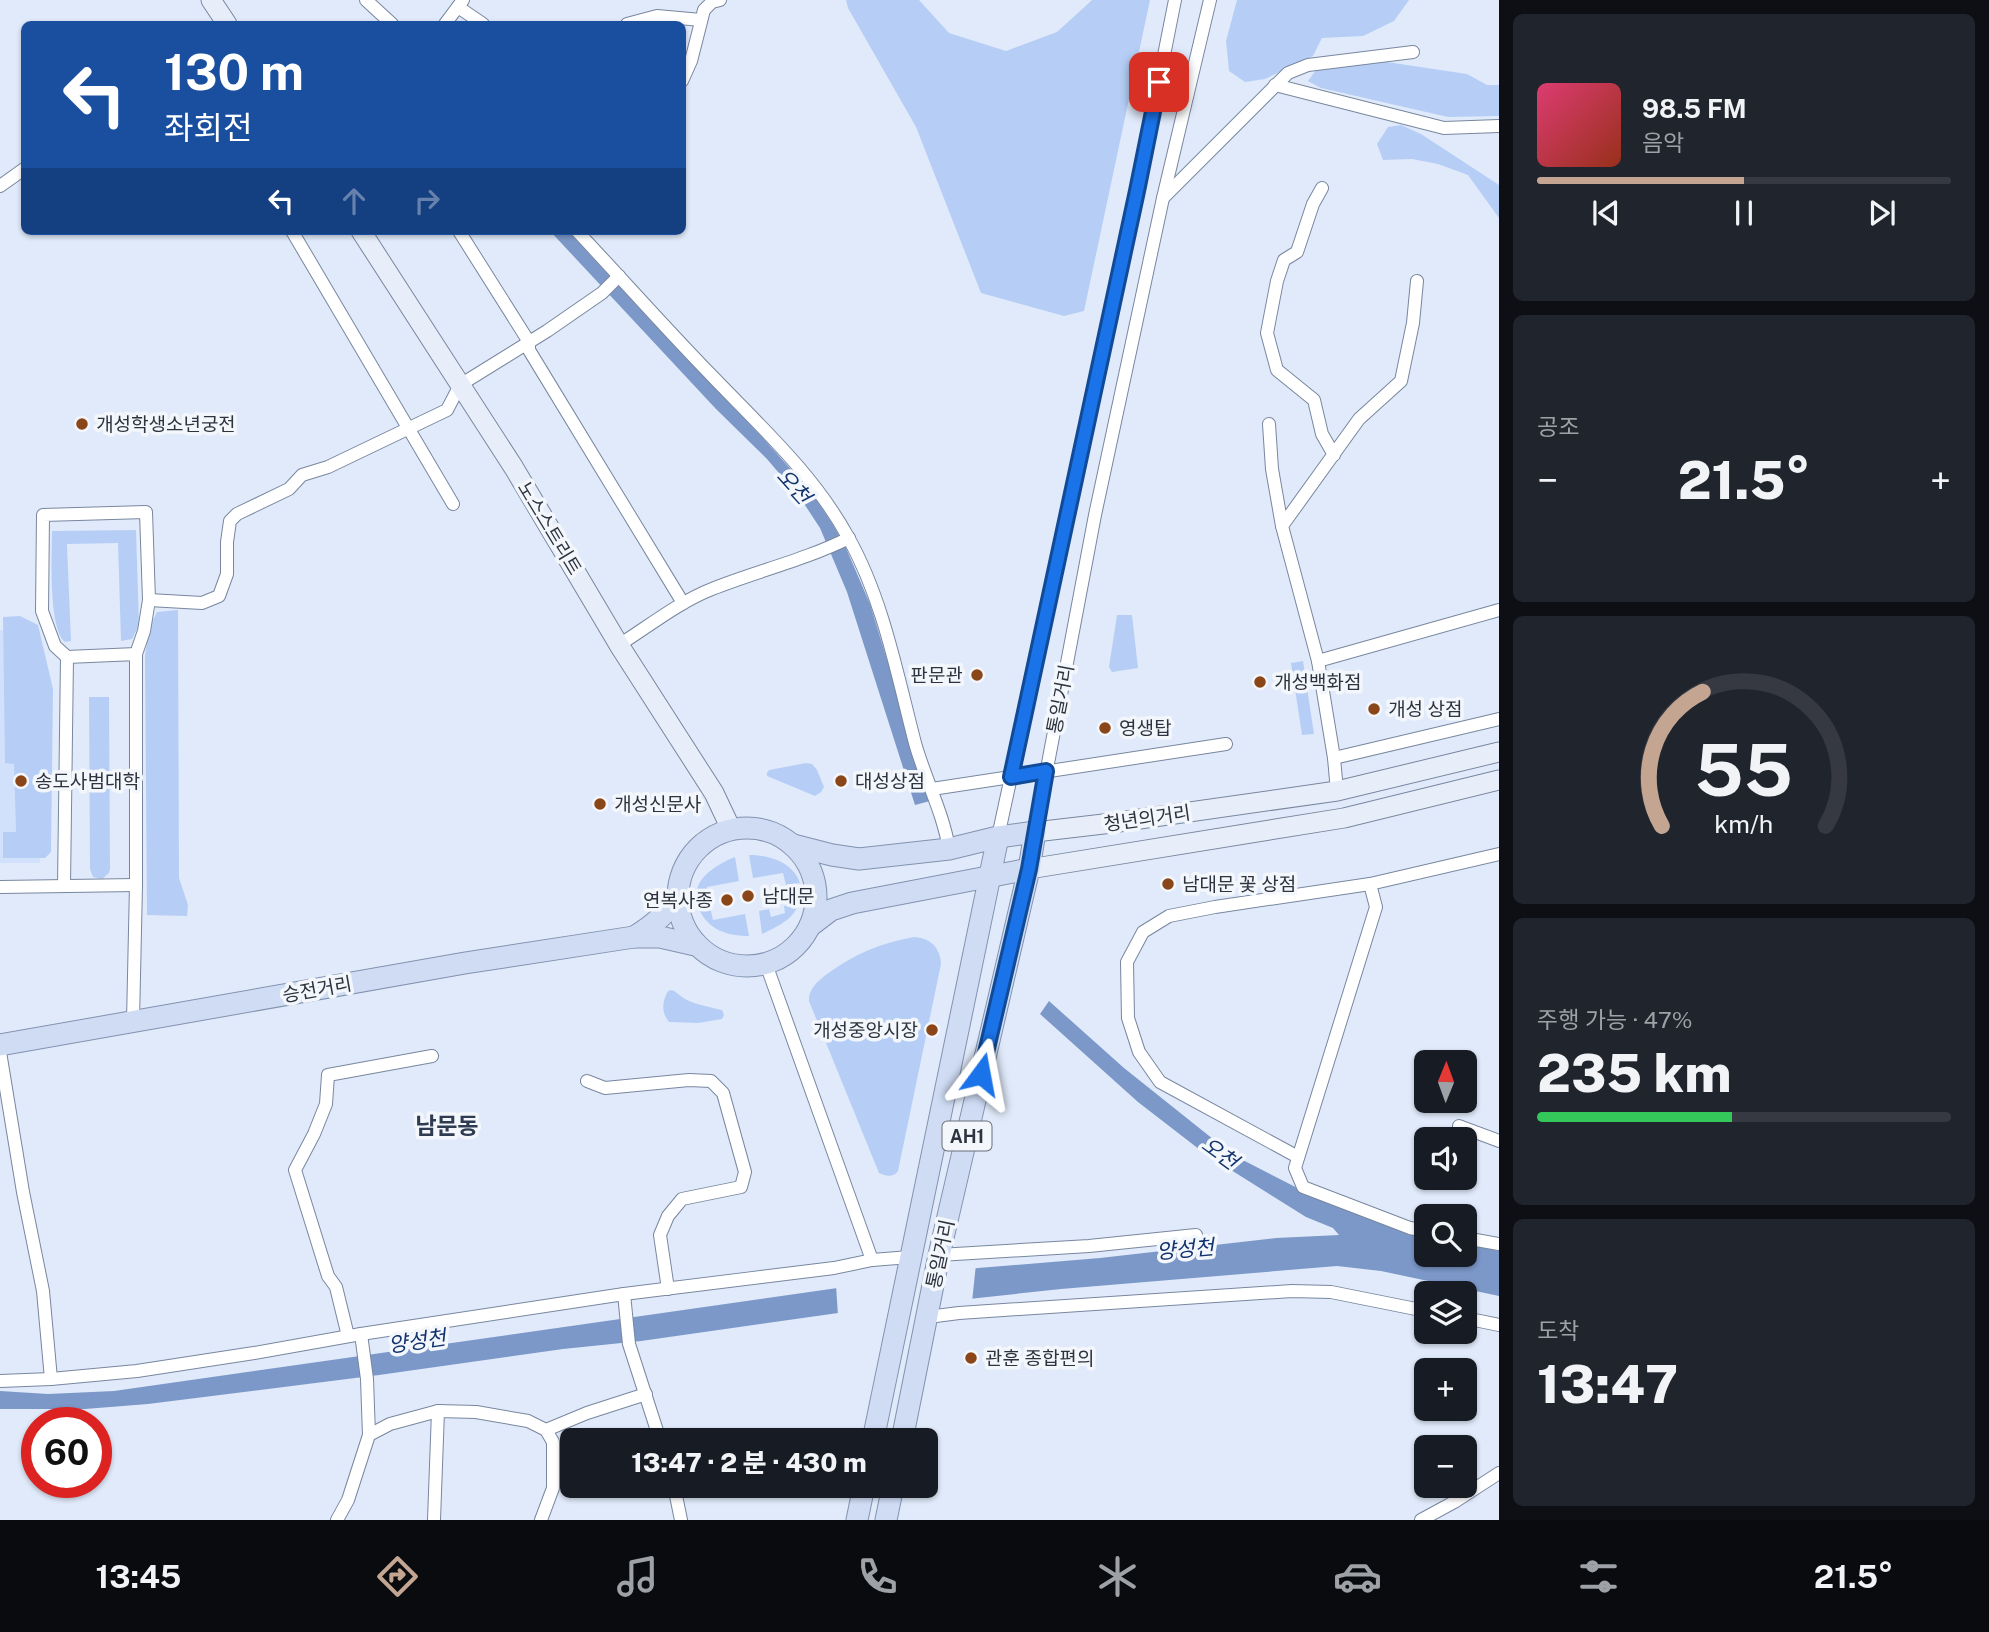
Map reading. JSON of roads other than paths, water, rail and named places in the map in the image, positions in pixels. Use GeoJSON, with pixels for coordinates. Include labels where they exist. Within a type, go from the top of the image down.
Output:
{"type":"FeatureCollection","features":[{"type":"Feature","properties":{"kind":"main road"},"geometry":{"type":"LineString","coordinates":[[211,0],[225,21]]}},
{"type":"Feature","properties":{"kind":"main road","name":"노스스트리트"},"geometry":{"type":"LineString","coordinates":[[364,235],[514,468],[619,645],[714,793],[731,829]]}},
{"type":"Feature","properties":{"kind":"main road","name":"청년의거리"},"geometry":{"type":"LineString","coordinates":[[793,845],[859,859],[949,849],[1035,832],[1112,824],[1337,791],[1499,752]]}},
{"type":"Feature","properties":{"kind":"main road","name":"청년의거리"},"geometry":{"type":"LineString","coordinates":[[810,926],[831,909],[852,903],[1029,869],[1344,818],[1499,780]]}},
{"type":"Feature","properties":{"kind":"main road"},"geometry":{"type":"LineString","coordinates":[[753,828],[775,833],[793,845],[805,858],[813,874],[816,891],[816,909],[810,926],[799,943],[784,956],[766,964],[747,967],[710,957],[695,945],[685,931],[677,898],[679,879],[686,862],[698,847],[713,835],[731,829],[753,828]]}},
{"type":"Feature","properties":{"kind":"main road","name":"통일거리"},"geometry":{"type":"LineString","coordinates":[[905,1428],[939,1255],[1029,869],[1035,832]]}},
{"type":"Feature","properties":{"kind":"main road","name":"통일거리"},"geometry":{"type":"LineString","coordinates":[[875,1428],[998,838]]}},
{"type":"Feature","properties":{"kind":"main road"},"geometry":{"type":"LineString","coordinates":[[634,937],[665,915],[677,898]]}},
{"type":"Feature","properties":{"kind":"main road"},"geometry":{"type":"LineString","coordinates":[[634,937],[660,937],[695,945]]}},
{"type":"Feature","properties":{"kind":"main road","name":"승전거리"},"geometry":{"type":"LineString","coordinates":[[0,1045],[465,963],[634,937]]}},
{"type":"Feature","properties":{"kind":"main road"},"geometry":{"type":"LineString","coordinates":[[857,1520],[862,1498]]}},
{"type":"Feature","properties":{"kind":"main road"},"geometry":{"type":"LineString","coordinates":[[886,1520],[891,1498]]}},
{"type":"Feature","properties":{"kind":"street"},"geometry":{"type":"LineString","coordinates":[[366,0],[389,21]]}},
{"type":"Feature","properties":{"kind":"street"},"geometry":{"type":"LineString","coordinates":[[686,72],[704,10],[712,2],[720,0]]}},
{"type":"Feature","properties":{"kind":"street","name":"통일거리"},"geometry":{"type":"LineString","coordinates":[[998,838],[1137,191],[1175,0]]}},
{"type":"Feature","properties":{"kind":"street","name":"통일거리"},"geometry":{"type":"LineString","coordinates":[[1035,832],[1095,515],[1163,198],[1210,0]]}},
{"type":"Feature","properties":{"kind":"street"},"geometry":{"type":"LineString","coordinates":[[447,21],[461,4],[481,21]]}},
{"type":"Feature","properties":{"kind":"street"},"geometry":{"type":"LineString","coordinates":[[638,21],[657,16],[702,20]]}},
{"type":"Feature","properties":{"kind":"street"},"geometry":{"type":"LineString","coordinates":[[1163,198],[1288,73],[1308,65],[1413,52]]}},
{"type":"Feature","properties":{"kind":"street"},"geometry":{"type":"LineString","coordinates":[[1275,85],[1444,128],[1499,127]]}},
{"type":"Feature","properties":{"kind":"street"},"geometry":{"type":"LineString","coordinates":[[0,186],[21,171]]}},
{"type":"Feature","properties":{"kind":"street"},"geometry":{"type":"LineString","coordinates":[[1322,188],[1313,204],[1297,252],[1284,260],[1276,281],[1267,333],[1277,370],[1314,400],[1322,434],[1334,455]]}},
{"type":"Feature","properties":{"kind":"street"},"geometry":{"type":"LineString","coordinates":[[294,235],[453,504]]}},
{"type":"Feature","properties":{"kind":"street"},"geometry":{"type":"LineString","coordinates":[[461,235],[529,342],[529,350],[683,603]]}},
{"type":"Feature","properties":{"kind":"street"},"geometry":{"type":"LineString","coordinates":[[580,235],[617,278],[789,454],[820,492],[877,602],[919,758],[945,826],[949,849]]}},
{"type":"Feature","properties":{"kind":"street"},"geometry":{"type":"LineString","coordinates":[[149,600],[202,603],[219,596],[227,573],[230,521],[237,514],[289,489],[302,475],[328,467],[447,410],[460,385],[602,293],[617,278]]}},
{"type":"Feature","properties":{"kind":"street"},"geometry":{"type":"LineString","coordinates":[[1282,526],[1359,419],[1401,382],[1413,323],[1417,281]]}},
{"type":"Feature","properties":{"kind":"street"},"geometry":{"type":"LineString","coordinates":[[1269,424],[1272,469],[1282,526],[1318,661],[1337,791]]}},
{"type":"Feature","properties":{"kind":"street"},"geometry":{"type":"LineString","coordinates":[[133,1021],[136,654],[144,631],[149,600],[146,512],[43,514],[42,611],[55,646],[67,657],[136,654]]}},
{"type":"Feature","properties":{"kind":"street"},"geometry":{"type":"LineString","coordinates":[[619,645],[683,603],[709,590],[824,550],[846,539]]}},
{"type":"Feature","properties":{"kind":"street"},"geometry":{"type":"LineString","coordinates":[[1318,661],[1499,610]]}},
{"type":"Feature","properties":{"kind":"street"},"geometry":{"type":"LineString","coordinates":[[64,886],[67,657]]}},
{"type":"Feature","properties":{"kind":"street"},"geometry":{"type":"LineString","coordinates":[[1334,758],[1499,719]]}},
{"type":"Feature","properties":{"kind":"street"},"geometry":{"type":"LineString","coordinates":[[932,789],[1226,744]]}},
{"type":"Feature","properties":{"kind":"street"},"geometry":{"type":"LineString","coordinates":[[1298,1157],[1160,1082],[1139,1052],[1128,1018],[1127,962],[1143,932],[1169,916],[1215,906],[1370,884],[1499,854]]}},
{"type":"Feature","properties":{"kind":"street"},"geometry":{"type":"LineString","coordinates":[[1370,884],[1376,907],[1295,1168],[1303,1187],[1414,1229]]}},
{"type":"Feature","properties":{"kind":"street"},"geometry":{"type":"LineString","coordinates":[[0,887],[136,885]]}},
{"type":"Feature","properties":{"kind":"street"},"geometry":{"type":"LineString","coordinates":[[766,964],[872,1260]]}},
{"type":"Feature","properties":{"kind":"street"},"geometry":{"type":"LineString","coordinates":[[0,1052],[23,1192],[43,1291],[51,1379]]}},
{"type":"Feature","properties":{"kind":"street"},"geometry":{"type":"LineString","coordinates":[[337,1520],[348,1500],[369,1435],[367,1379],[357,1338],[336,1287],[328,1276],[295,1170],[314,1135],[326,1104],[328,1075],[432,1056]]}},
{"type":"Feature","properties":{"kind":"street"},"geometry":{"type":"LineString","coordinates":[[587,1081],[606,1088],[689,1080],[711,1081],[723,1093],[746,1172],[741,1187],[682,1199],[668,1216],[660,1235],[668,1289]]}},
{"type":"Feature","properties":{"kind":"street"},"geometry":{"type":"LineString","coordinates":[[1459,1126],[1499,1141]]}},
{"type":"Feature","properties":{"kind":"street"},"geometry":{"type":"LineString","coordinates":[[939,1255],[1196,1236]]}},
{"type":"Feature","properties":{"kind":"street"},"geometry":{"type":"LineString","coordinates":[[1477,1240],[1499,1244]]}},
{"type":"Feature","properties":{"kind":"street"},"geometry":{"type":"LineString","coordinates":[[0,1381],[137,1371],[624,1294],[910,1257]]}},
{"type":"Feature","properties":{"kind":"street"},"geometry":{"type":"LineString","coordinates":[[928,1317],[959,1312],[1292,1291],[1331,1292],[1414,1309]]}},
{"type":"Feature","properties":{"kind":"street"},"geometry":{"type":"LineString","coordinates":[[624,1294],[629,1344],[656,1428]]}},
{"type":"Feature","properties":{"kind":"street"},"geometry":{"type":"LineString","coordinates":[[1477,1320],[1499,1325]]}},
{"type":"Feature","properties":{"kind":"street"},"geometry":{"type":"LineString","coordinates":[[546,1430],[587,1413],[646,1394]]}},
{"type":"Feature","properties":{"kind":"street"},"geometry":{"type":"LineString","coordinates":[[369,1435],[390,1424],[438,1411],[476,1412],[528,1421],[546,1430],[553,1442],[553,1488],[541,1520]]}},
{"type":"Feature","properties":{"kind":"street"},"geometry":{"type":"LineString","coordinates":[[434,1520],[438,1411]]}},
{"type":"Feature","properties":{"kind":"street"},"geometry":{"type":"LineString","coordinates":[[1421,1520],[1499,1473]]}},
{"type":"Feature","properties":{"kind":"street"},"geometry":{"type":"LineString","coordinates":[[676,1498],[681,1520]]}},
{"type":"Feature","properties":{"kind":"water","name":"오천"},"geometry":{"type":"Polygon","coordinates":[[[554,235],[572,235],[812,493],[846,548],[870,604],[930,801],[915,805],[847,592],[820,528],[801,499],[767,459],[716,409],[554,235]]]}},
{"type":"Feature","properties":{"kind":"water"},"geometry":{"type":"Polygon","coordinates":[[[1049,1001],[1124,1068],[1233,1155],[1311,1195],[1414,1232],[1414,1267],[1477,1267],[1477,1246],[1499,1251],[1499,1296],[1477,1291],[1477,1281],[1428,1281],[1381,1271],[1337,1266],[1061,1289],[838,1313],[148,1404],[0,1409],[0,1391],[48,1394],[114,1391],[978,1268],[1100,1258],[1276,1238],[1339,1235],[1333,1228],[1306,1217],[1204,1153],[1138,1102],[1040,1014],[1049,1001]]]}},
{"type":"Feature","properties":{"kind":"place","name":"개성학생소년궁전"},"geometry":{"type":"Point","coordinates":[82,424]}},
{"type":"Feature","properties":{"kind":"place","name":"판문관"},"geometry":{"type":"Point","coordinates":[977,675]}},
{"type":"Feature","properties":{"kind":"place","name":"개성백화점"},"geometry":{"type":"Point","coordinates":[1260,682]}},
{"type":"Feature","properties":{"kind":"place","name":"개성 상점"},"geometry":{"type":"Point","coordinates":[1374,709]}},
{"type":"Feature","properties":{"kind":"place","name":"영생탑"},"geometry":{"type":"Point","coordinates":[1105,728]}},
{"type":"Feature","properties":{"kind":"place","name":"송도사범대학"},"geometry":{"type":"Point","coordinates":[21,781]}},
{"type":"Feature","properties":{"kind":"place","name":"대성상점"},"geometry":{"type":"Point","coordinates":[841,781]}},
{"type":"Feature","properties":{"kind":"place","name":"개성신문사"},"geometry":{"type":"Point","coordinates":[600,804]}},
{"type":"Feature","properties":{"kind":"place","name":"남대문 꽃 상점"},"geometry":{"type":"Point","coordinates":[1168,884]}},
{"type":"Feature","properties":{"kind":"place","name":"남대문"},"geometry":{"type":"Point","coordinates":[748,896]}},
{"type":"Feature","properties":{"kind":"place","name":"연복사종"},"geometry":{"type":"Point","coordinates":[727,900]}},
{"type":"Feature","properties":{"kind":"place","name":"개성중앙시장"},"geometry":{"type":"Point","coordinates":[932,1030]}},
{"type":"Feature","properties":{"kind":"place","name":"관훈 종합편의"},"geometry":{"type":"Point","coordinates":[971,1358]}},
{"type":"Feature","properties":{"kind":"district","name":"남문동"},"geometry":{"type":"Point","coordinates":[447,1125]}},
{"type":"Feature","properties":{"kind":"water label","name":"양성천"},"geometry":{"type":"Point","coordinates":[1185,1249]}},
{"type":"Feature","properties":{"kind":"water label","name":"양성천"},"geometry":{"type":"Point","coordinates":[417,1341]}}]}
